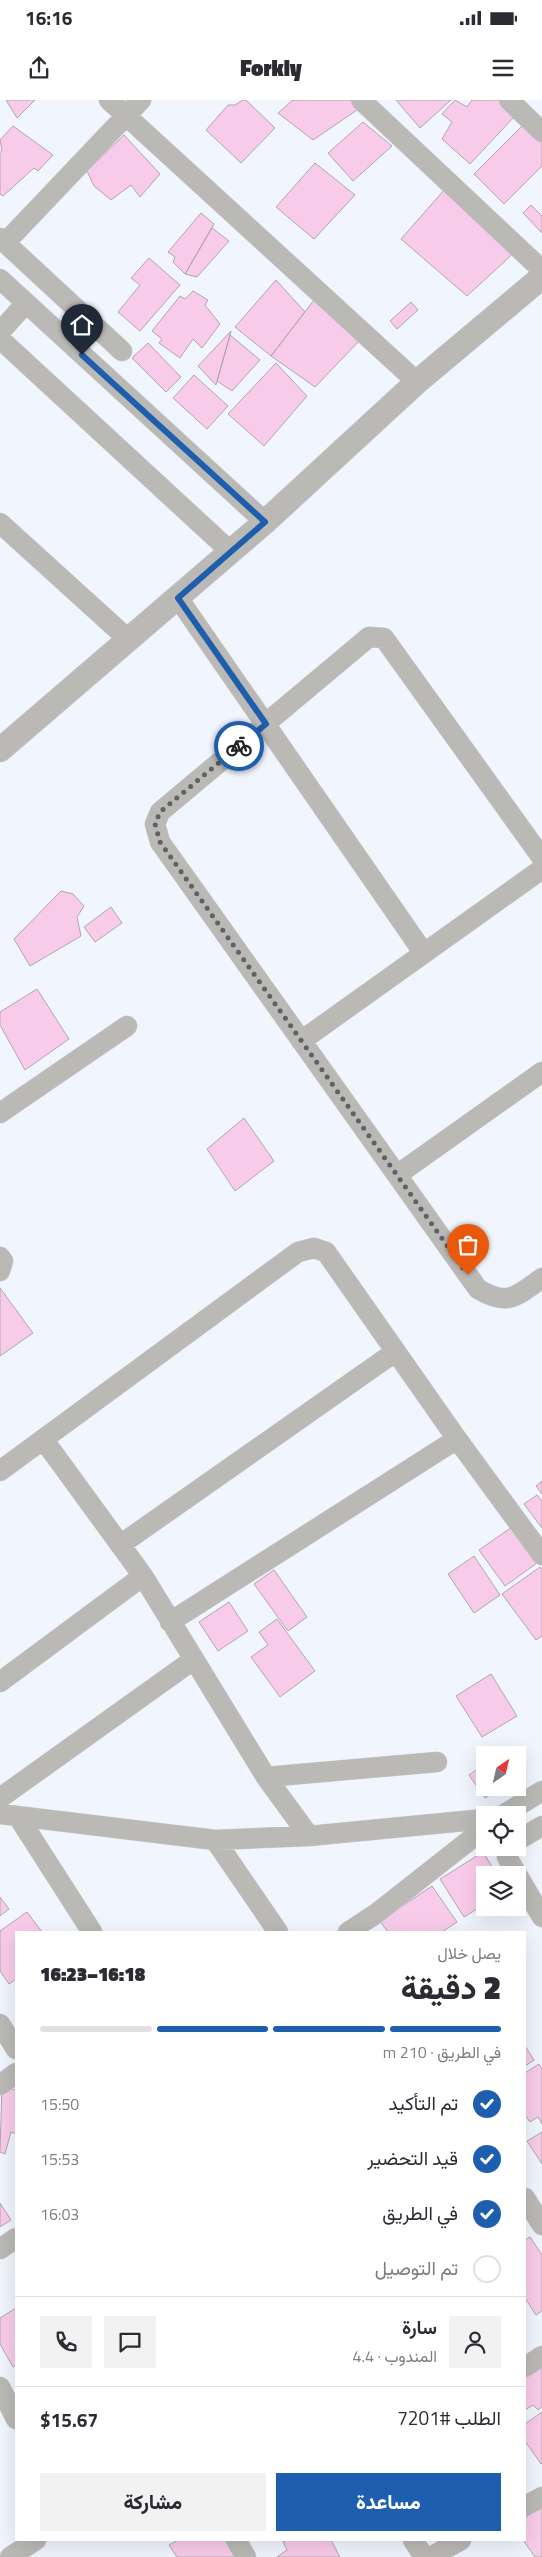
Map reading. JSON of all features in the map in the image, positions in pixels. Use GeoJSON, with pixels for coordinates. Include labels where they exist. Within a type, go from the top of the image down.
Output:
{"type":"FeatureCollection","features":[{"type":"Feature","properties":{"kind":"street"},"geometry":{"type":"LineString","coordinates":[[109,100],[417,382]]}},
{"type":"Feature","properties":{"kind":"street"},"geometry":{"type":"LineString","coordinates":[[122,351],[2,241],[141,100]]}},
{"type":"Feature","properties":{"kind":"street"},"geometry":{"type":"LineString","coordinates":[[361,100],[542,270]]}},
{"type":"Feature","properties":{"kind":"street"},"geometry":{"type":"LineString","coordinates":[[509,100],[542,132]]}},
{"type":"Feature","properties":{"kind":"street"},"geometry":{"type":"LineString","coordinates":[[0,750],[265,522],[417,382],[542,277]]}},
{"type":"Feature","properties":{"kind":"street"},"geometry":{"type":"LineString","coordinates":[[0,279],[265,522]]}},
{"type":"Feature","properties":{"kind":"street"},"geometry":{"type":"LineString","coordinates":[[0,332],[26,303]]}},
{"type":"Feature","properties":{"kind":"street"},"geometry":{"type":"LineString","coordinates":[[0,339],[231,552]]}},
{"type":"Feature","properties":{"kind":"street"},"geometry":{"type":"LineString","coordinates":[[0,523],[129,640]]}},
{"type":"Feature","properties":{"kind":"street"},"geometry":{"type":"LineString","coordinates":[[178,598],[423,952]]}},
{"type":"Feature","properties":{"kind":"street"},"geometry":{"type":"LineString","coordinates":[[542,858],[384,638],[369,637],[160,812],[155,824],[160,842],[478,1289],[494,1299],[513,1298],[542,1278]]}},
{"type":"Feature","properties":{"kind":"street"},"geometry":{"type":"LineString","coordinates":[[301,1041],[423,952],[542,869]]}},
{"type":"Feature","properties":{"kind":"street"},"geometry":{"type":"LineString","coordinates":[[0,1112],[127,1026]]}},
{"type":"Feature","properties":{"kind":"street"},"geometry":{"type":"LineString","coordinates":[[397,1175],[542,1072]]}},
{"type":"Feature","properties":{"kind":"street"},"geometry":{"type":"LineString","coordinates":[[0,1471],[298,1252],[314,1248],[326,1252],[457,1440],[542,1555]]}},
{"type":"Feature","properties":{"kind":"street"},"geometry":{"type":"LineString","coordinates":[[0,1257],[3,1261],[0,1271]]}},
{"type":"Feature","properties":{"kind":"street"},"geometry":{"type":"LineString","coordinates":[[120,1545],[396,1352]]}},
{"type":"Feature","properties":{"kind":"street"},"geometry":{"type":"LineString","coordinates":[[43,1439],[143,1576],[266,1776],[309,1836]]}},
{"type":"Feature","properties":{"kind":"street"},"geometry":{"type":"LineString","coordinates":[[170,1622],[457,1440]]}},
{"type":"Feature","properties":{"kind":"street"},"geometry":{"type":"LineString","coordinates":[[0,1682],[143,1576]]}},
{"type":"Feature","properties":{"kind":"street"},"geometry":{"type":"LineString","coordinates":[[0,1798],[193,1660]]}},
{"type":"Feature","properties":{"kind":"street"},"geometry":{"type":"LineString","coordinates":[[266,1776],[437,1762]]}},
{"type":"Feature","properties":{"kind":"street"},"geometry":{"type":"LineString","coordinates":[[518,1806],[542,1791]]}},
{"type":"Feature","properties":{"kind":"street"},"geometry":{"type":"LineString","coordinates":[[9,1816],[215,1840],[309,1836],[476,1821]]}},
{"type":"Feature","properties":{"kind":"street"},"geometry":{"type":"LineString","coordinates":[[9,1816],[91,1931]]}},
{"type":"Feature","properties":{"kind":"street"},"geometry":{"type":"LineString","coordinates":[[526,1835],[542,1826]]}},
{"type":"Feature","properties":{"kind":"street"},"geometry":{"type":"LineString","coordinates":[[355,1931],[476,1835]]}},
{"type":"Feature","properties":{"kind":"street"},"geometry":{"type":"LineString","coordinates":[[215,1840],[277,1931]]}},
{"type":"Feature","properties":{"kind":"street"},"geometry":{"type":"LineString","coordinates":[[507,1856],[542,1917]]}},
{"type":"Feature","properties":{"kind":"street"},"geometry":{"type":"LineString","coordinates":[[0,2024],[15,2047]]}},
{"type":"Feature","properties":{"kind":"street"},"geometry":{"type":"LineString","coordinates":[[0,2085],[15,2074]]}},
{"type":"Feature","properties":{"kind":"street"},"geometry":{"type":"LineString","coordinates":[[526,2200],[537,2225]]}},
{"type":"Feature","properties":{"kind":"street"},"geometry":{"type":"LineString","coordinates":[[0,2249],[15,2239]]}},
{"type":"Feature","properties":{"kind":"street"},"geometry":{"type":"LineString","coordinates":[[526,2366],[542,2356]]}},
{"type":"Feature","properties":{"kind":"street"},"geometry":{"type":"LineString","coordinates":[[5,2395],[15,2417]]}},
{"type":"Feature","properties":{"kind":"street"},"geometry":{"type":"LineString","coordinates":[[526,2505],[542,2497]]}},
{"type":"Feature","properties":{"kind":"street"},"geometry":{"type":"LineString","coordinates":[[10,2557],[34,2541]]}},
{"type":"Feature","properties":{"kind":"street"},"geometry":{"type":"LineString","coordinates":[[237,2541],[246,2557]]}},
{"type":"Feature","properties":{"kind":"street"},"geometry":{"type":"LineString","coordinates":[[414,2541],[424,2557]]}},
{"type":"Feature","properties":{"kind":"street"},"geometry":{"type":"LineString","coordinates":[[431,2557],[459,2541]]}},
{"type":"Feature","properties":{"kind":"building"},"geometry":{"type":"Polygon","coordinates":[[[6,100],[35,100],[17,118],[6,100]]]}},
{"type":"Feature","properties":{"kind":"building"},"geometry":{"type":"Polygon","coordinates":[[[246,100],[275,128],[241,163],[206,130],[228,105],[235,105],[246,100]]]}},
{"type":"Feature","properties":{"kind":"building"},"geometry":{"type":"Polygon","coordinates":[[[293,100],[350,100],[360,108],[313,140],[278,113],[293,100]]]}},
{"type":"Feature","properties":{"kind":"building"},"geometry":{"type":"Polygon","coordinates":[[[396,100],[451,100],[420,128],[396,100]]]}},
{"type":"Feature","properties":{"kind":"building"},"geometry":{"type":"Polygon","coordinates":[[[455,100],[467,107],[472,100],[498,100],[515,116],[470,164],[442,139],[452,122],[442,114],[455,100]]]}},
{"type":"Feature","properties":{"kind":"building"},"geometry":{"type":"Polygon","coordinates":[[[363,122],[392,146],[353,181],[328,153],[363,122]]]}},
{"type":"Feature","properties":{"kind":"building"},"geometry":{"type":"Polygon","coordinates":[[[526,122],[542,138],[542,166],[504,204],[474,174],[526,122]]]}},
{"type":"Feature","properties":{"kind":"building"},"geometry":{"type":"Polygon","coordinates":[[[13,126],[53,155],[38,171],[34,168],[3,196],[0,194],[0,153],[2,150],[0,140],[13,126]]]}},
{"type":"Feature","properties":{"kind":"building"},"geometry":{"type":"Polygon","coordinates":[[[124,135],[160,174],[140,197],[131,185],[111,200],[94,186],[87,171],[124,135]]]}},
{"type":"Feature","properties":{"kind":"building"},"geometry":{"type":"Polygon","coordinates":[[[315,163],[355,195],[314,239],[276,207],[315,163]]]}},
{"type":"Feature","properties":{"kind":"building"},"geometry":{"type":"Polygon","coordinates":[[[445,189],[516,251],[467,296],[401,239],[445,189]]]}},
{"type":"Feature","properties":{"kind":"building"},"geometry":{"type":"Polygon","coordinates":[[[531,205],[542,216],[542,233],[523,213],[531,205]]]}},
{"type":"Feature","properties":{"kind":"building"},"geometry":{"type":"Polygon","coordinates":[[[201,213],[214,224],[185,274],[173,262],[175,257],[168,252],[201,213]]]}},
{"type":"Feature","properties":{"kind":"building"},"geometry":{"type":"Polygon","coordinates":[[[212,228],[229,241],[197,277],[185,274],[212,228]]]}},
{"type":"Feature","properties":{"kind":"building"},"geometry":{"type":"Polygon","coordinates":[[[149,258],[180,285],[140,331],[118,312],[140,285],[131,278],[149,258]]]}},
{"type":"Feature","properties":{"kind":"building"},"geometry":{"type":"Polygon","coordinates":[[[276,280],[305,312],[271,356],[235,327],[276,280]]]}},
{"type":"Feature","properties":{"kind":"building"},"geometry":{"type":"Polygon","coordinates":[[[193,291],[208,300],[205,305],[220,324],[202,348],[193,339],[180,358],[159,343],[162,339],[152,331],[180,296],[185,299],[193,291]]]}},
{"type":"Feature","properties":{"kind":"building"},"geometry":{"type":"Polygon","coordinates":[[[317,296],[361,339],[315,387],[271,356],[317,296]]]}},
{"type":"Feature","properties":{"kind":"building"},"geometry":{"type":"Polygon","coordinates":[[[411,302],[418,310],[397,329],[390,321],[411,302]]]}},
{"type":"Feature","properties":{"kind":"building"},"geometry":{"type":"Polygon","coordinates":[[[231,331],[230,335],[216,385],[198,366],[231,331]]]}},
{"type":"Feature","properties":{"kind":"building"},"geometry":{"type":"Polygon","coordinates":[[[230,335],[260,360],[232,391],[217,381],[230,335]]]}},
{"type":"Feature","properties":{"kind":"building"},"geometry":{"type":"Polygon","coordinates":[[[148,343],[181,377],[166,392],[132,358],[148,343]]]}},
{"type":"Feature","properties":{"kind":"building"},"geometry":{"type":"Polygon","coordinates":[[[276,363],[307,396],[264,446],[228,414],[276,363]]]}},
{"type":"Feature","properties":{"kind":"building"},"geometry":{"type":"Polygon","coordinates":[[[194,375],[228,406],[207,429],[173,398],[194,375]]]}},
{"type":"Feature","properties":{"kind":"building"},"geometry":{"type":"Polygon","coordinates":[[[61,891],[73,894],[84,906],[77,917],[81,936],[30,966],[14,939],[61,891]]]}},
{"type":"Feature","properties":{"kind":"building"},"geometry":{"type":"Polygon","coordinates":[[[111,907],[122,923],[95,942],[84,927],[111,907]]]}},
{"type":"Feature","properties":{"kind":"building"},"geometry":{"type":"Polygon","coordinates":[[[37,989],[69,1039],[25,1070],[0,1025],[0,1012],[37,989]]]}},
{"type":"Feature","properties":{"kind":"building"},"geometry":{"type":"Polygon","coordinates":[[[244,1118],[274,1161],[235,1191],[207,1149],[244,1118]]]}},
{"type":"Feature","properties":{"kind":"building"},"geometry":{"type":"Polygon","coordinates":[[[0,1288],[33,1333],[0,1356],[0,1288]]]}},
{"type":"Feature","properties":{"kind":"building"},"geometry":{"type":"Polygon","coordinates":[[[542,1481],[542,1494],[536,1486],[542,1481]]]}},
{"type":"Feature","properties":{"kind":"building"},"geometry":{"type":"Polygon","coordinates":[[[537,1495],[542,1501],[542,1528],[524,1504],[537,1495]]]}},
{"type":"Feature","properties":{"kind":"building"},"geometry":{"type":"Polygon","coordinates":[[[512,1527],[537,1563],[505,1586],[479,1550],[512,1527]]]}},
{"type":"Feature","properties":{"kind":"building"},"geometry":{"type":"Polygon","coordinates":[[[474,1556],[500,1595],[474,1613],[448,1574],[474,1556]]]}},
{"type":"Feature","properties":{"kind":"building"},"geometry":{"type":"Polygon","coordinates":[[[540,1567],[542,1570],[542,1636],[536,1640],[502,1594],[540,1567]]]}},
{"type":"Feature","properties":{"kind":"building"},"geometry":{"type":"Polygon","coordinates":[[[274,1570],[307,1617],[288,1631],[254,1584],[274,1570]]]}},
{"type":"Feature","properties":{"kind":"building"},"geometry":{"type":"Polygon","coordinates":[[[229,1602],[248,1631],[218,1651],[199,1622],[229,1602]]]}},
{"type":"Feature","properties":{"kind":"building"},"geometry":{"type":"Polygon","coordinates":[[[277,1619],[315,1671],[280,1697],[251,1657],[268,1645],[259,1632],[277,1619]]]}},
{"type":"Feature","properties":{"kind":"building"},"geometry":{"type":"Polygon","coordinates":[[[491,1674],[517,1716],[482,1737],[456,1696],[491,1674]]]}},
{"type":"Feature","properties":{"kind":"building"},"geometry":{"type":"Polygon","coordinates":[[[476,1770],[476,1785],[469,1775],[476,1770]]]}},
{"type":"Feature","properties":{"kind":"building"},"geometry":{"type":"Polygon","coordinates":[[[477,1856],[485,1856],[492,1866],[476,1866],[476,1910],[464,1917],[440,1879],[477,1856]]]}},
{"type":"Feature","properties":{"kind":"building"},"geometry":{"type":"Polygon","coordinates":[[[432,1886],[457,1922],[444,1931],[387,1931],[380,1921],[432,1886]]]}},
{"type":"Feature","properties":{"kind":"building"},"geometry":{"type":"Polygon","coordinates":[[[0,1897],[9,1909],[0,1916],[0,1897]]]}},
{"type":"Feature","properties":{"kind":"building"},"geometry":{"type":"Polygon","coordinates":[[[27,1912],[41,1931],[15,1931],[15,1980],[9,1984],[0,1971],[0,1931],[27,1912]]]}},
{"type":"Feature","properties":{"kind":"building"},"geometry":{"type":"Polygon","coordinates":[[[526,2048],[534,2060],[526,2065],[526,2048]]]}},
{"type":"Feature","properties":{"kind":"building"},"geometry":{"type":"Polygon","coordinates":[[[539,2064],[542,2069],[542,2124],[538,2117],[530,2122],[526,2116],[526,2072],[539,2064]]]}},
{"type":"Feature","properties":{"kind":"building"},"geometry":{"type":"Polygon","coordinates":[[[2,2086],[15,2090],[15,2134],[11,2132],[5,2154],[0,2152],[2,2086]]]}},
{"type":"Feature","properties":{"kind":"building"},"geometry":{"type":"Polygon","coordinates":[[[542,2132],[542,2164],[527,2141],[542,2132]]]}},
{"type":"Feature","properties":{"kind":"building"},"geometry":{"type":"Polygon","coordinates":[[[0,2203],[11,2220],[0,2227],[0,2203]]]}},
{"type":"Feature","properties":{"kind":"building"},"geometry":{"type":"Polygon","coordinates":[[[530,2237],[542,2255],[542,2311],[536,2315],[526,2300],[526,2239],[530,2237]]]}},
{"type":"Feature","properties":{"kind":"building"},"geometry":{"type":"Polygon","coordinates":[[[15,2309],[15,2366],[13,2367],[0,2344],[0,2318],[15,2309]]]}},
{"type":"Feature","properties":{"kind":"building"},"geometry":{"type":"Polygon","coordinates":[[[542,2365],[542,2407],[538,2410],[533,2405],[526,2409],[526,2376],[542,2365]]]}},
{"type":"Feature","properties":{"kind":"building"},"geometry":{"type":"Polygon","coordinates":[[[542,2412],[541,2464],[526,2442],[526,2423],[542,2412]]]}},
{"type":"Feature","properties":{"kind":"building"},"geometry":{"type":"Polygon","coordinates":[[[542,2506],[542,2557],[535,2557],[524,2541],[526,2541],[526,2517],[542,2506]]]}},
{"type":"Feature","properties":{"kind":"building"},"geometry":{"type":"Polygon","coordinates":[[[176,2541],[226,2541],[236,2557],[177,2557],[169,2545],[176,2541]]]}},
{"type":"Feature","properties":{"kind":"building"},"geometry":{"type":"Polygon","coordinates":[[[332,2541],[340,2557],[277,2557],[287,2550],[283,2542],[332,2541]]]}},
{"type":"Feature","properties":{"kind":"way so far"},"geometry":{"type":"LineString","coordinates":[[239,746],[160,812],[155,824],[160,842],[468,1275]]}},
{"type":"Feature","properties":{"kind":"route"},"geometry":{"type":"LineString","coordinates":[[82,355],[265,522],[178,598],[266,724],[239,746]]}}]}
